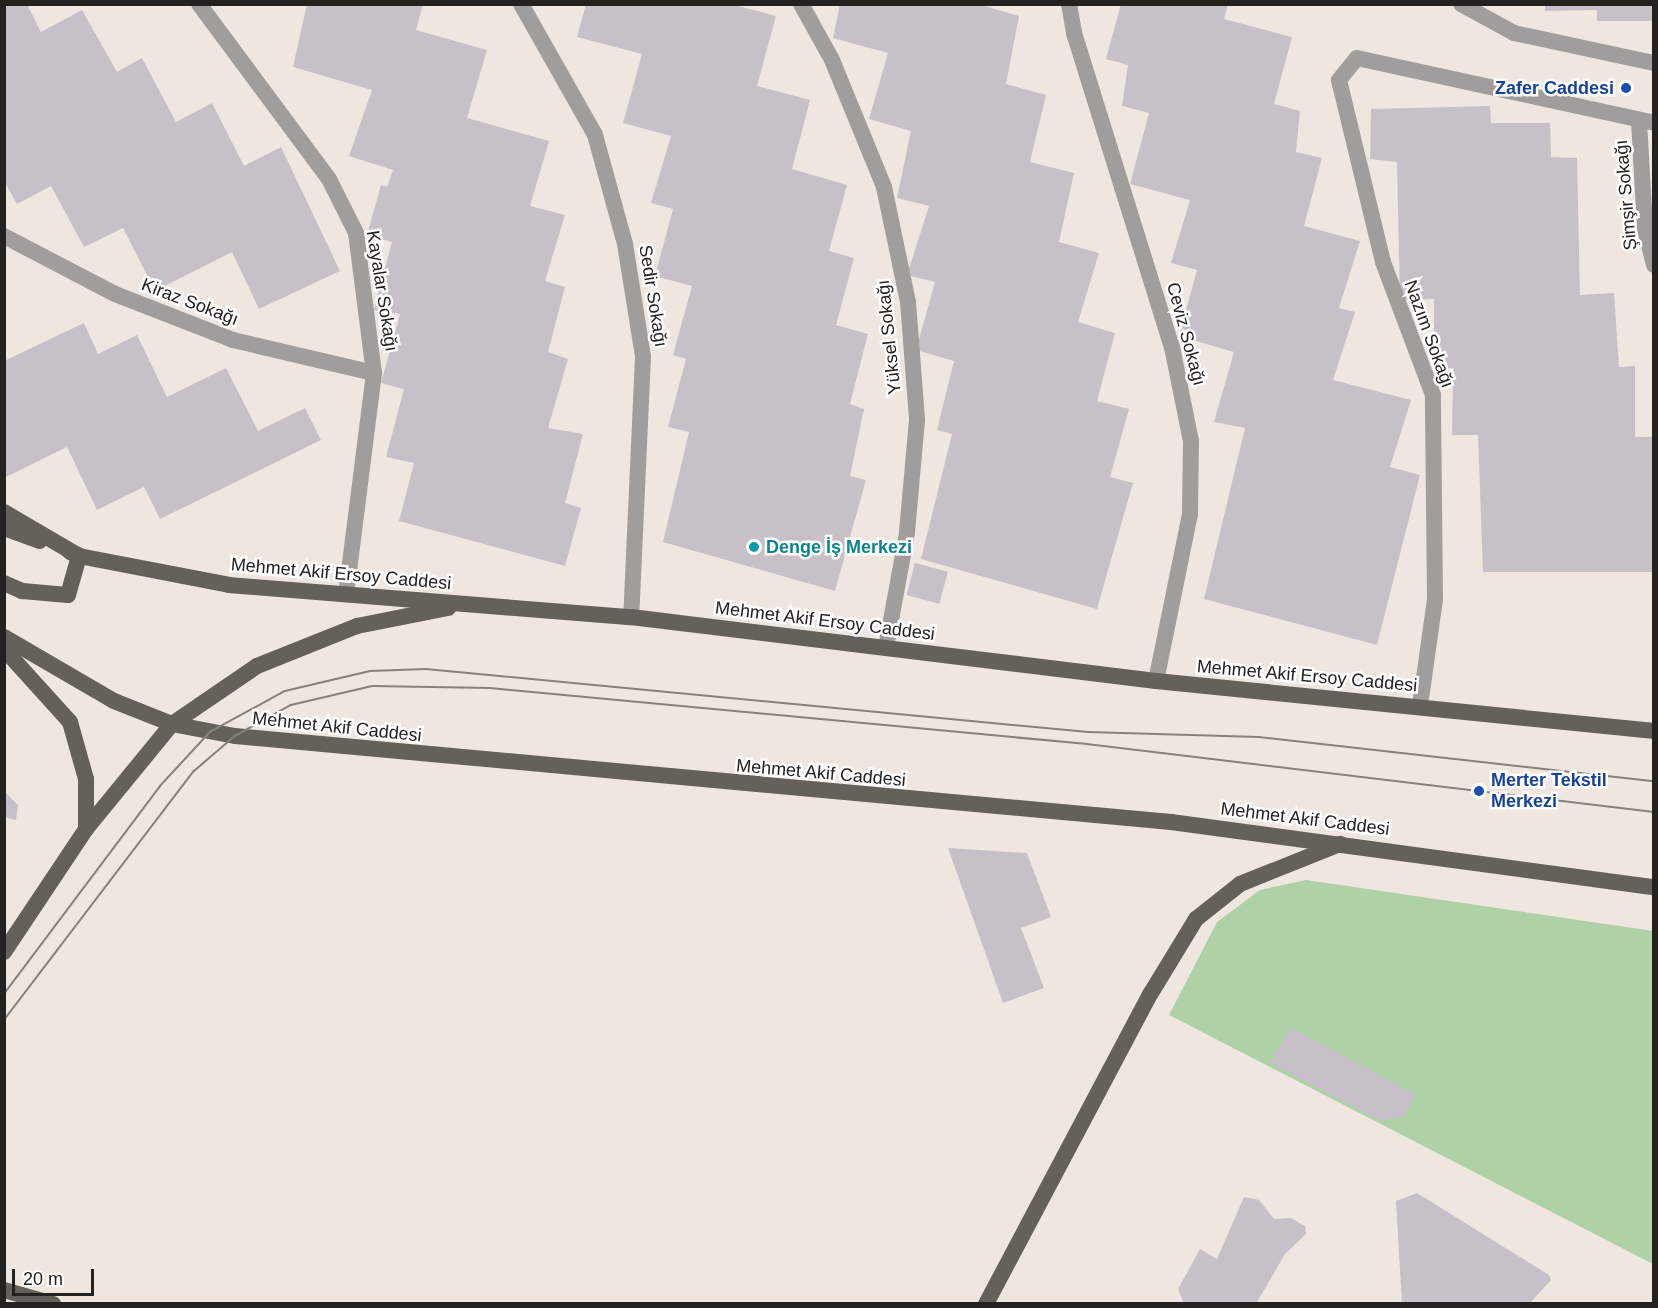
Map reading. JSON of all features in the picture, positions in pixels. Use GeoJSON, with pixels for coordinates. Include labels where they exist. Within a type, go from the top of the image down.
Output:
{"type":"FeatureCollection","features":[{"type":"Feature","properties":{"kind":"main road","name":"Mehmet Akif Ersoy Caddesi"},"geometry":{"type":"LineString","coordinates":[[4,512],[80,556],[229,585],[631,617],[1156,681],[1653,731]]}},
{"type":"Feature","properties":{"kind":"main road"},"geometry":{"type":"LineString","coordinates":[[4,528],[80,556],[68,595],[22,591],[4,583]]}},
{"type":"Feature","properties":{"kind":"main road"},"geometry":{"type":"LineString","coordinates":[[4,952],[87,829],[172,724],[257,666],[357,626],[469,604]]}},
{"type":"Feature","properties":{"kind":"main road","name":"Mehmet Akif Caddesi"},"geometry":{"type":"LineString","coordinates":[[4,637],[114,701],[172,724],[235,736],[396,753],[1171,822],[1343,842],[1653,887]]}},
{"type":"Feature","properties":{"kind":"main road"},"geometry":{"type":"LineString","coordinates":[[4,649],[70,722],[86,779],[87,829]]}},
{"type":"Feature","properties":{"kind":"main road"},"geometry":{"type":"LineString","coordinates":[[986,1304],[1151,993],[1196,920],[1240,884],[1343,842]]}},
{"type":"Feature","properties":{"kind":"main road"},"geometry":{"type":"LineString","coordinates":[[4,1290],[53,1304]]}},
{"type":"Feature","properties":{"kind":"street","name":"Kayalar Sokağı"},"geometry":{"type":"LineString","coordinates":[[199,4],[329,178],[356,233],[374,373],[346,594]]}},
{"type":"Feature","properties":{"kind":"street","name":"Sedir Sokağı"},"geometry":{"type":"LineString","coordinates":[[521,4],[595,135],[625,244],[643,357],[631,617]]}},
{"type":"Feature","properties":{"kind":"street","name":"Yüksel Sokağı"},"geometry":{"type":"LineString","coordinates":[[801,4],[832,60],[884,187],[908,302],[917,420],[908,533],[886,647]]}},
{"type":"Feature","properties":{"kind":"street","name":"Ceviz Sokağı"},"geometry":{"type":"LineString","coordinates":[[1069,4],[1074,33],[1172,347],[1191,441],[1190,514],[1156,681]]}},
{"type":"Feature","properties":{"kind":"street"},"geometry":{"type":"LineString","coordinates":[[1461,4],[1514,33],[1653,63]]}},
{"type":"Feature","properties":{"kind":"street","name":"Nazım Sokağı"},"geometry":{"type":"LineString","coordinates":[[1420,706],[1435,599],[1432,395],[1383,262],[1339,80],[1357,58],[1646,122]]}},
{"type":"Feature","properties":{"kind":"street","name":"Şimşir Sokağı"},"geometry":{"type":"LineString","coordinates":[[1646,122],[1645,229],[1653,265]]}},
{"type":"Feature","properties":{"kind":"street","name":"Kiraz Sokağı"},"geometry":{"type":"LineString","coordinates":[[4,236],[115,294],[233,340],[374,373]]}},
{"type":"Feature","properties":{"kind":"green space"},"geometry":{"type":"Polygon","coordinates":[[[1306,880],[1653,931],[1653,1264],[1169,1015],[1217,922],[1260,890],[1306,880]]]}},
{"type":"Feature","properties":{"kind":"building"},"geometry":{"type":"Polygon","coordinates":[[[4,4],[27,4],[41,32],[82,10],[117,72],[142,58],[176,122],[212,103],[244,166],[281,147],[340,271],[259,309],[232,252],[155,291],[123,228],[84,247],[51,186],[17,204],[4,181],[4,4]]]}},
{"type":"Feature","properties":{"kind":"building"},"geometry":{"type":"Polygon","coordinates":[[[307,4],[423,4],[416,30],[487,50],[467,118],[549,141],[530,206],[565,215],[545,281],[565,287],[548,352],[568,359],[548,428],[583,434],[565,503],[581,508],[565,566],[399,521],[414,463],[386,457],[404,389],[381,383],[400,314],[374,310],[392,242],[367,235],[381,185],[387,187],[393,170],[349,156],[372,90],[293,67],[307,4]]]}},
{"type":"Feature","properties":{"kind":"building"},"geometry":{"type":"Polygon","coordinates":[[[586,4],[730,4],[776,16],[757,86],[810,100],[792,169],[847,185],[829,251],[854,258],[836,325],[868,334],[850,404],[864,409],[850,476],[866,480],[835,591],[663,542],[689,432],[668,427],[686,359],[673,355],[692,286],[655,276],[673,209],[651,203],[671,136],[623,123],[642,54],[577,37],[586,4]]]}},
{"type":"Feature","properties":{"kind":"building"},"geometry":{"type":"Polygon","coordinates":[[[840,4],[978,4],[1019,16],[1006,84],[1046,95],[1030,162],[1074,173],[1059,242],[1099,253],[1078,322],[1115,333],[1097,401],[1129,409],[1110,477],[1133,483],[1097,609],[921,559],[952,434],[937,430],[954,361],[916,350],[935,282],[907,275],[929,206],[897,198],[911,131],[869,119],[888,53],[833,38],[840,4]]]}},
{"type":"Feature","properties":{"kind":"building"},"geometry":{"type":"Polygon","coordinates":[[[1121,4],[1228,4],[1224,19],[1292,37],[1274,104],[1300,111],[1296,152],[1322,158],[1304,226],[1360,241],[1339,308],[1355,312],[1333,380],[1411,400],[1390,467],[1420,475],[1377,645],[1204,599],[1245,428],[1214,422],[1234,352],[1179,336],[1197,270],[1171,263],[1190,200],[1130,184],[1149,113],[1122,106],[1128,65],[1106,59],[1121,4]]]}},
{"type":"Feature","properties":{"kind":"building"},"geometry":{"type":"Polygon","coordinates":[[[1545,4],[1654,4],[1654,21],[1597,21],[1597,10],[1545,11],[1545,4]]]}},
{"type":"Feature","properties":{"kind":"building"},"geometry":{"type":"Polygon","coordinates":[[[1490,106],[1491,123],[1550,123],[1551,157],[1577,158],[1580,295],[1614,293],[1619,367],[1635,366],[1635,437],[1654,437],[1654,572],[1483,572],[1478,435],[1452,435],[1453,368],[1434,369],[1434,299],[1400,300],[1397,162],[1370,159],[1371,109],[1490,106]]]}},
{"type":"Feature","properties":{"kind":"building"},"geometry":{"type":"Polygon","coordinates":[[[84,323],[98,354],[137,335],[167,397],[226,368],[258,431],[305,408],[321,440],[160,519],[144,487],[97,510],[67,447],[6,477],[4,361],[84,323]]]}},
{"type":"Feature","properties":{"kind":"building"},"geometry":{"type":"Polygon","coordinates":[[[915,563],[948,572],[939,604],[906,595],[915,563]]]}},
{"type":"Feature","properties":{"kind":"building"},"geometry":{"type":"Polygon","coordinates":[[[4,791],[18,805],[16,820],[4,817],[4,791]]]}},
{"type":"Feature","properties":{"kind":"building"},"geometry":{"type":"Polygon","coordinates":[[[948,848],[1027,853],[1051,917],[1021,928],[1044,988],[1003,1003],[948,848]]]}},
{"type":"Feature","properties":{"kind":"building"},"geometry":{"type":"Polygon","coordinates":[[[1290,1027],[1416,1095],[1404,1116],[1381,1121],[1271,1063],[1290,1027]]]}},
{"type":"Feature","properties":{"kind":"building"},"geometry":{"type":"Polygon","coordinates":[[[1417,1193],[1549,1275],[1551,1280],[1529,1304],[1402,1304],[1396,1201],[1417,1193]]]}},
{"type":"Feature","properties":{"kind":"building"},"geometry":{"type":"Polygon","coordinates":[[[1244,1197],[1259,1200],[1274,1219],[1291,1218],[1305,1226],[1306,1234],[1285,1254],[1256,1304],[1184,1304],[1178,1289],[1200,1249],[1217,1259],[1244,1197]]]}},
{"type":"Feature","properties":{"kind":"tram line"},"geometry":{"type":"LineString","coordinates":[[4,994],[160,786],[210,732],[285,691],[370,671],[426,669],[1088,732],[1259,737],[1654,781]]}},
{"type":"Feature","properties":{"kind":"tram line"},"geometry":{"type":"LineString","coordinates":[[4,1020],[194,771],[235,736],[291,705],[372,686],[490,688],[1087,744],[1654,812]]}},
{"type":"Feature","properties":{"kind":"place","name":"Zafer Caddesi"},"geometry":{"type":"Point","coordinates":[1626,88]}},
{"type":"Feature","properties":{"kind":"place","name":"Denge İş Merkezi"},"geometry":{"type":"Point","coordinates":[754,547]}},
{"type":"Feature","properties":{"kind":"place","name":"Merter Tekstil Merkezi"},"geometry":{"type":"Point","coordinates":[1479,791]}}]}
